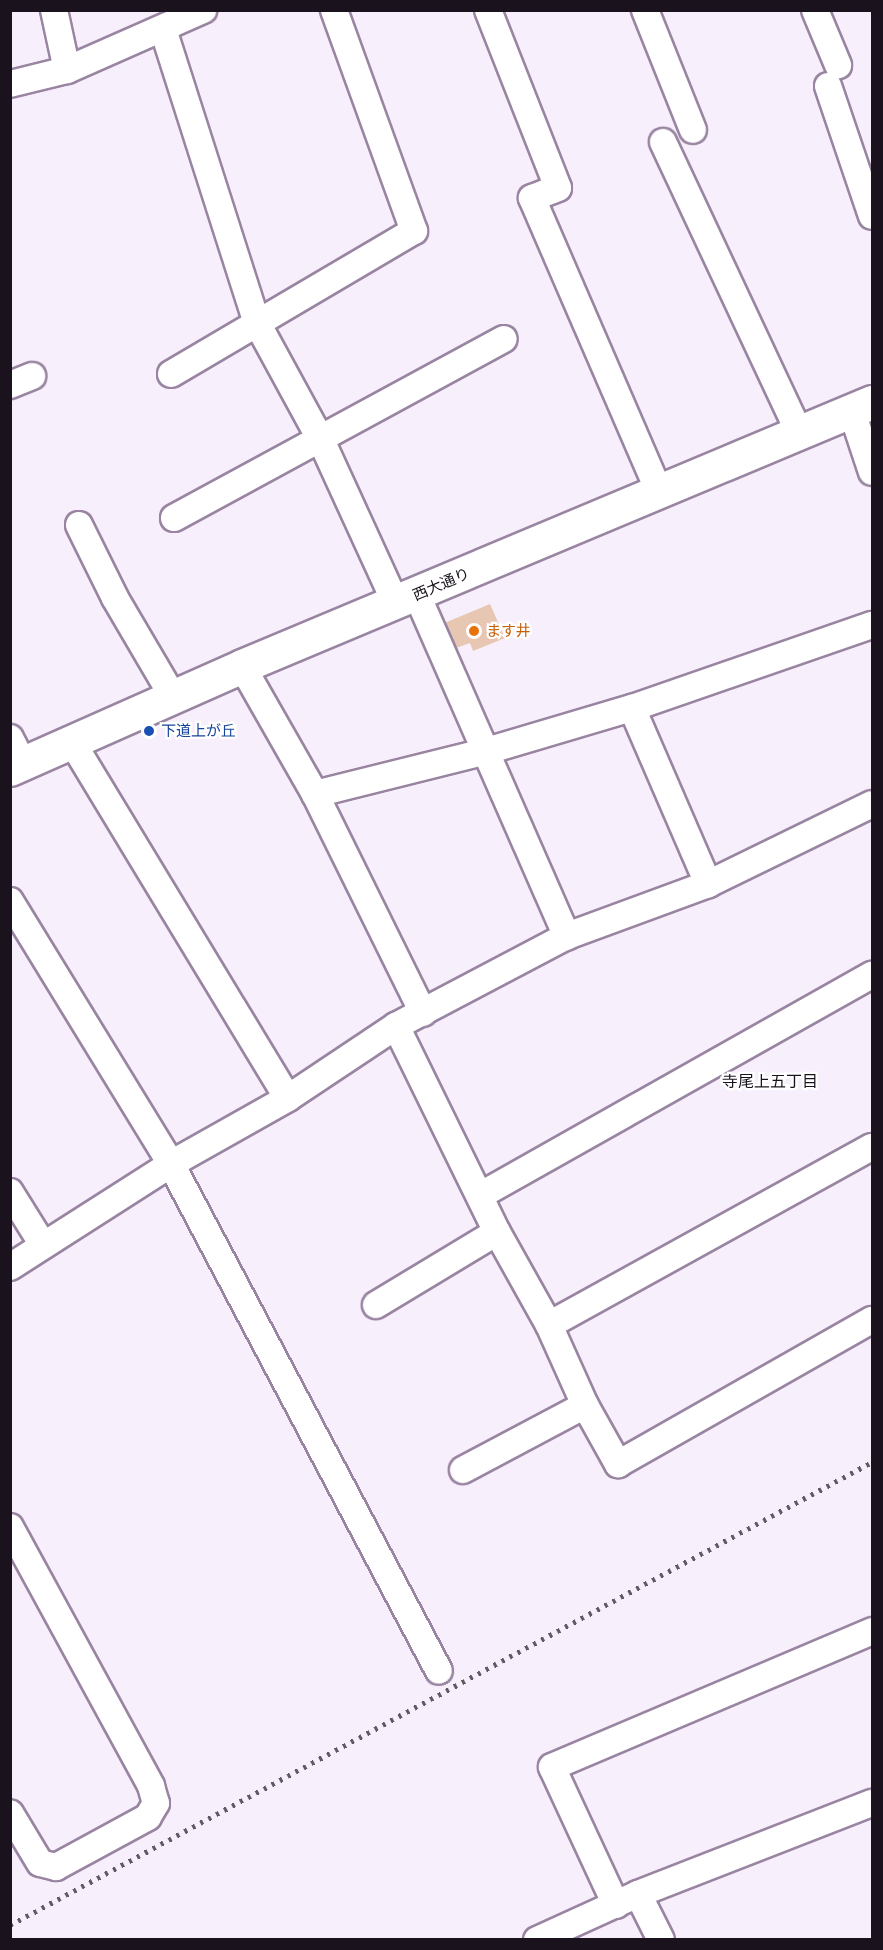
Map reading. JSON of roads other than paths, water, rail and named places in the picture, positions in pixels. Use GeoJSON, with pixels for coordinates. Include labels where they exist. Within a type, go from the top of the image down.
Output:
{"type":"FeatureCollection","features":[{"type":"Feature","properties":{"kind":"street"},"geometry":{"type":"LineString","coordinates":[[54,10],[67,70]]}},
{"type":"Feature","properties":{"kind":"street"},"geometry":{"type":"LineString","coordinates":[[10,84],[67,70],[203,10]]}},
{"type":"Feature","properties":{"kind":"street"},"geometry":{"type":"LineString","coordinates":[[171,374],[256,321],[414,231],[334,10]]}},
{"type":"Feature","properties":{"kind":"street"},"geometry":{"type":"LineString","coordinates":[[488,10],[558,188],[532,198],[658,489]]}},
{"type":"Feature","properties":{"kind":"street"},"geometry":{"type":"LineString","coordinates":[[645,10],[693,130]]}},
{"type":"Feature","properties":{"kind":"street"},"geometry":{"type":"LineString","coordinates":[[815,10],[873,216]]}},
{"type":"Feature","properties":{"kind":"street"},"geometry":{"type":"LineString","coordinates":[[163,29],[256,321],[406,599],[483,752],[567,936]]}},
{"type":"Feature","properties":{"kind":"street"},"geometry":{"type":"LineString","coordinates":[[663,142],[800,434]]}},
{"type":"Feature","properties":{"kind":"street"},"geometry":{"type":"LineString","coordinates":[[174,518],[504,339]]}},
{"type":"Feature","properties":{"kind":"street"},"geometry":{"type":"LineString","coordinates":[[862,407],[873,472]]}},
{"type":"Feature","properties":{"kind":"street","name":"西大通り"},"geometry":{"type":"LineString","coordinates":[[15,757],[72,742],[242,666],[406,599],[658,489],[800,434],[862,407]]}},
{"type":"Feature","properties":{"kind":"street"},"geometry":{"type":"LineString","coordinates":[[80,525],[115,598],[173,697]]}},
{"type":"Feature","properties":{"kind":"street"},"geometry":{"type":"LineString","coordinates":[[315,794],[483,752],[632,708],[873,625]]}},
{"type":"Feature","properties":{"kind":"street"},"geometry":{"type":"LineString","coordinates":[[242,666],[315,794],[423,1013]]}},
{"type":"Feature","properties":{"kind":"street"},"geometry":{"type":"LineString","coordinates":[[632,708],[708,884]]}},
{"type":"Feature","properties":{"kind":"street"},"geometry":{"type":"LineString","coordinates":[[72,742],[288,1098]]}},
{"type":"Feature","properties":{"kind":"street"},"geometry":{"type":"LineString","coordinates":[[10,1267],[171,1164],[288,1098],[396,1026],[567,936],[708,884],[873,804]]}},
{"type":"Feature","properties":{"kind":"street"},"geometry":{"type":"LineString","coordinates":[[10,901],[171,1164],[439,1671]]}},
{"type":"Feature","properties":{"kind":"street"},"geometry":{"type":"LineString","coordinates":[[481,1195],[873,975]]}},
{"type":"Feature","properties":{"kind":"street"},"geometry":{"type":"LineString","coordinates":[[396,1026],[481,1195],[497,1232],[549,1325],[585,1405],[618,1464],[873,1320]]}},
{"type":"Feature","properties":{"kind":"street"},"geometry":{"type":"LineString","coordinates":[[549,1325],[873,1147]]}},
{"type":"Feature","properties":{"kind":"street"},"geometry":{"type":"LineString","coordinates":[[10,1192],[43,1245]]}},
{"type":"Feature","properties":{"kind":"street"},"geometry":{"type":"LineString","coordinates":[[376,1305],[497,1232]]}},
{"type":"Feature","properties":{"kind":"street"},"geometry":{"type":"LineString","coordinates":[[464,1470],[585,1405]]}},
{"type":"Feature","properties":{"kind":"street"},"geometry":{"type":"LineString","coordinates":[[10,1527],[151,1786],[156,1803],[148,1817],[56,1867],[40,1863],[10,1813]]}},
{"type":"Feature","properties":{"kind":"street"},"geometry":{"type":"LineString","coordinates":[[661,1940],[627,1900],[552,1767],[873,1631]]}},
{"type":"Feature","properties":{"kind":"street"},"geometry":{"type":"LineString","coordinates":[[537,1940],[627,1900],[873,1803]]}},
{"type":"Feature","properties":{"kind":"railway"},"geometry":{"type":"LineString","coordinates":[[10,1925],[872,1462]]}},
{"type":"Feature","properties":{"kind":"place","name":"ます井"},"geometry":{"type":"Point","coordinates":[474,631]}},
{"type":"Feature","properties":{"kind":"place","name":"下道上が丘"},"geometry":{"type":"Point","coordinates":[149,731]}},
{"type":"Feature","properties":{"kind":"district","name":"寺尾上五丁目"},"geometry":{"type":"Point","coordinates":[770,1081]}}]}
